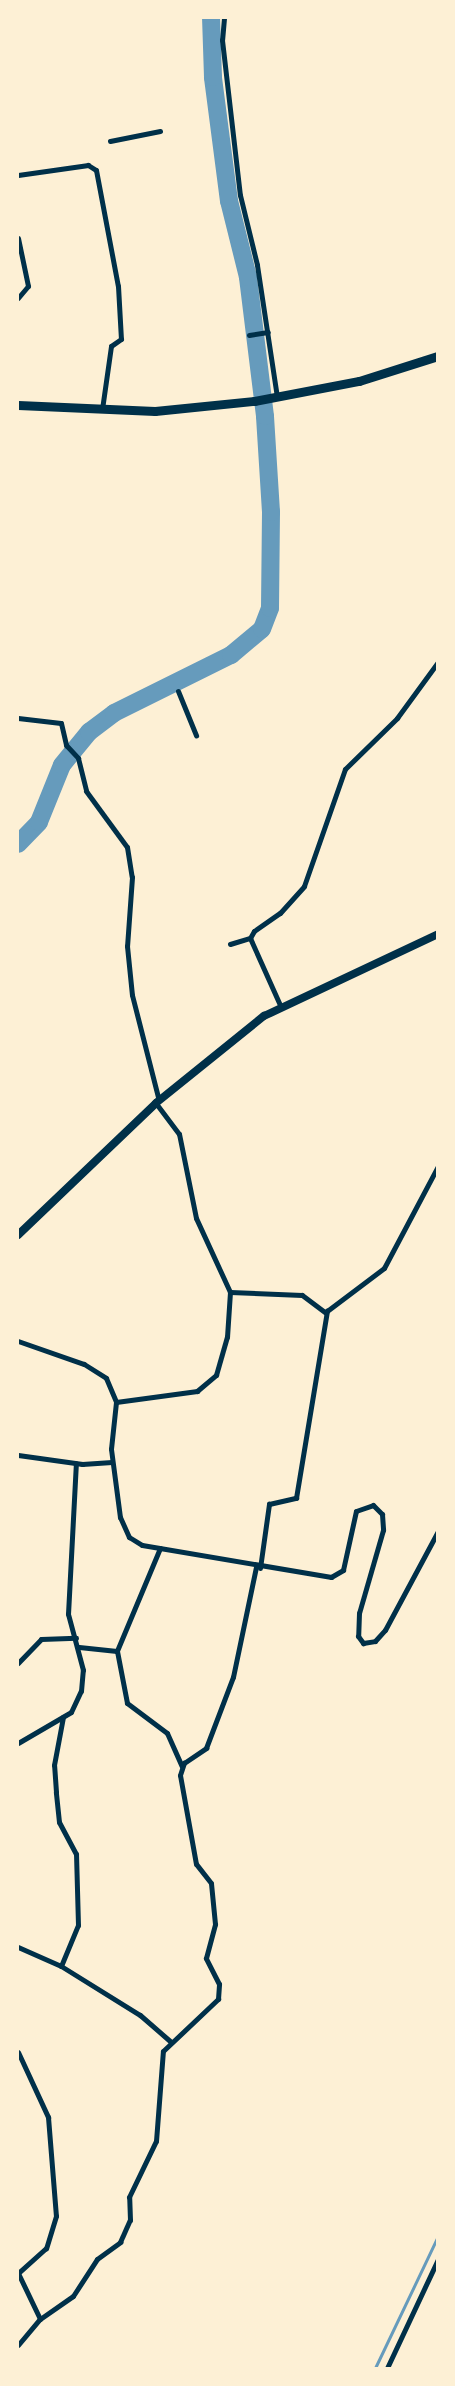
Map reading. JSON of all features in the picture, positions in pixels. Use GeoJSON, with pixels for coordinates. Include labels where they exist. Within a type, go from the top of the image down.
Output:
{"type":"FeatureCollection","features":[{"type":"Feature","properties":{"kind":"main road"},"geometry":{"type":"LineString","coordinates":[[18,405],[102,411],[155,411],[254,402],[359,381],[438,356]]}},
{"type":"Feature","properties":{"kind":"main road"},"geometry":{"type":"LineString","coordinates":[[18,1235],[157,1102],[280,1004],[438,934]]}},
{"type":"Feature","properties":{"kind":"street"},"geometry":{"type":"LineString","coordinates":[[224,18],[222,40],[240,195],[265,332],[273,398]]}},
{"type":"Feature","properties":{"kind":"street"},"geometry":{"type":"LineString","coordinates":[[110,141],[160,131]]}},
{"type":"Feature","properties":{"kind":"street"},"geometry":{"type":"LineString","coordinates":[[18,175],[88,165],[96,170],[118,286],[121,339],[112,346],[102,411]]}},
{"type":"Feature","properties":{"kind":"street"},"geometry":{"type":"LineString","coordinates":[[18,238],[28,286],[18,298]]}},
{"type":"Feature","properties":{"kind":"street"},"geometry":{"type":"LineString","coordinates":[[249,335],[265,332]]}},
{"type":"Feature","properties":{"kind":"street"},"geometry":{"type":"LineString","coordinates":[[230,944],[250,938],[304,886],[344,769],[397,718],[438,662]]}},
{"type":"Feature","properties":{"kind":"street"},"geometry":{"type":"LineString","coordinates":[[178,691],[196,735]]}},
{"type":"Feature","properties":{"kind":"street"},"geometry":{"type":"LineString","coordinates":[[18,718],[61,723],[66,745],[78,758],[86,791],[127,847],[132,877],[127,946],[132,996],[157,1102],[179,1134],[196,1218],[230,1292],[226,1337],[216,1375],[208,1385],[186,1394],[116,1402]]}},
{"type":"Feature","properties":{"kind":"street"},"geometry":{"type":"LineString","coordinates":[[250,938],[280,1004]]}},
{"type":"Feature","properties":{"kind":"street"},"geometry":{"type":"LineString","coordinates":[[182,1767],[206,1748],[234,1677],[258,1568],[269,1504],[296,1498],[326,1313],[384,1268],[438,1166]]}},
{"type":"Feature","properties":{"kind":"street"},"geometry":{"type":"LineString","coordinates":[[230,1292],[302,1295],[326,1313]]}},
{"type":"Feature","properties":{"kind":"street"},"geometry":{"type":"LineString","coordinates":[[18,1341],[97,1371],[106,1378],[116,1402],[112,1462],[123,1528],[132,1540],[160,1548],[258,1568],[331,1577],[342,1574],[356,1511],[373,1505],[382,1514],[383,1530],[359,1613],[358,1636],[363,1643],[374,1641],[385,1630],[438,1531]]}},
{"type":"Feature","properties":{"kind":"street"},"geometry":{"type":"LineString","coordinates":[[18,1455],[76,1463],[112,1462]]}},
{"type":"Feature","properties":{"kind":"street"},"geometry":{"type":"LineString","coordinates":[[18,1742],[63,1717],[77,1704],[81,1691],[79,1647],[68,1614],[76,1463]]}},
{"type":"Feature","properties":{"kind":"street"},"geometry":{"type":"LineString","coordinates":[[18,2346],[40,2319],[73,2296],[92,2265],[114,2250],[127,2230],[129,2197],[156,2140],[160,2061],[170,2041],[211,2007],[220,1991],[206,1958],[215,1924],[211,1883],[196,1864],[180,1784],[182,1767],[167,1733],[127,1703],[118,1651],[160,1548]]}},
{"type":"Feature","properties":{"kind":"street"},"geometry":{"type":"LineString","coordinates":[[18,1663],[41,1639],[76,1638]]}},
{"type":"Feature","properties":{"kind":"street"},"geometry":{"type":"LineString","coordinates":[[79,1647],[118,1651]]}},
{"type":"Feature","properties":{"kind":"street"},"geometry":{"type":"LineString","coordinates":[[61,1966],[78,1925],[76,1854],[59,1822],[54,1766],[63,1717]]}},
{"type":"Feature","properties":{"kind":"street"},"geometry":{"type":"LineString","coordinates":[[18,1947],[61,1966],[140,2015],[170,2041]]}},
{"type":"Feature","properties":{"kind":"street"},"geometry":{"type":"LineString","coordinates":[[18,2052],[48,2117],[56,2216],[46,2248],[18,2273],[40,2319]]}},
{"type":"Feature","properties":{"kind":"street"},"geometry":{"type":"LineString","coordinates":[[387,2368],[438,2259]]}},
{"type":"Feature","properties":{"kind":"waterway"},"geometry":{"type":"LineString","coordinates":[[18,844],[39,822],[62,765],[89,732],[114,713],[231,655],[262,629],[270,608],[271,512],[265,416],[248,277],[229,201],[213,77],[211,18]]}},
{"type":"Feature","properties":{"kind":"waterway"},"geometry":{"type":"LineString","coordinates":[[375,2368],[438,2236]]}}]}
